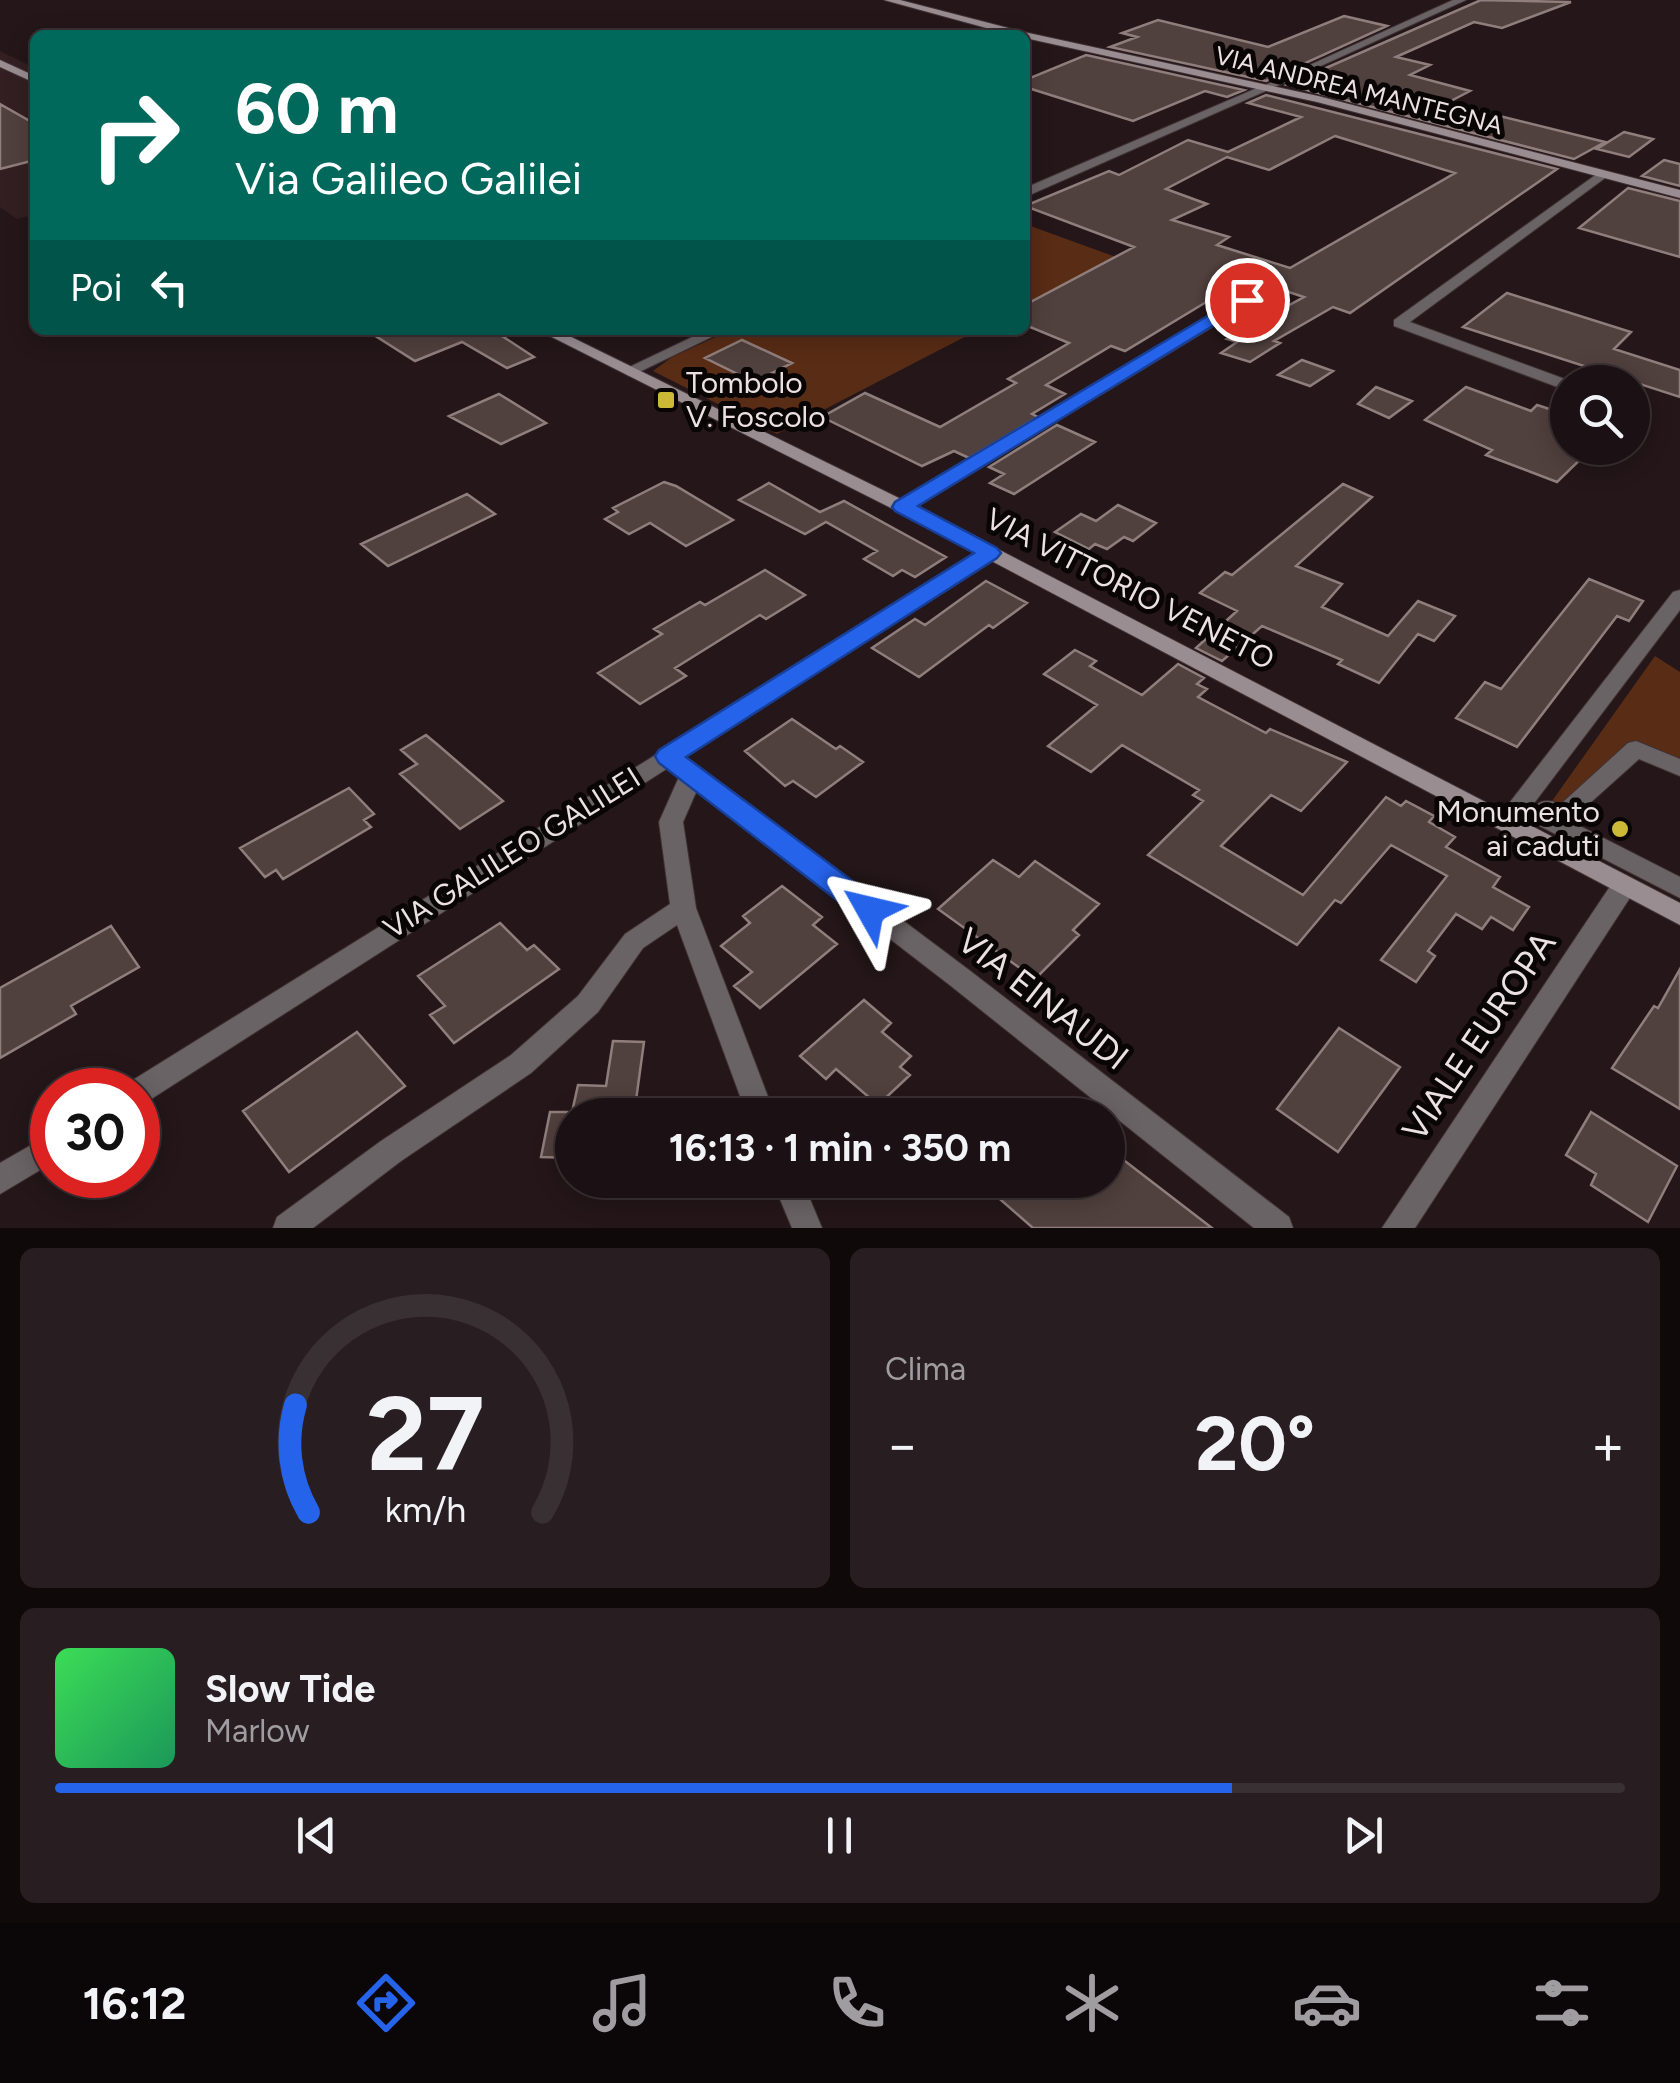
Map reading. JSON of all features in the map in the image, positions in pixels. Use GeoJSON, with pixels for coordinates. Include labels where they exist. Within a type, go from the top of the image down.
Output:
{"type":"FeatureCollection","features":[{"type":"Feature","properties":{"kind":"main road","name":"VIA ANDREA MANTEGNA"},"geometry":{"type":"LineString","coordinates":[[889,0],[1002,30]]}},
{"type":"Feature","properties":{"kind":"main road","name":"VIA ANDREA MANTEGNA"},"geometry":{"type":"LineString","coordinates":[[1030,37],[1366,110],[1680,194]]}},
{"type":"Feature","properties":{"kind":"main road"},"geometry":{"type":"LineString","coordinates":[[0,63],[30,78]]}},
{"type":"Feature","properties":{"kind":"main road","name":"VIA VITTORIO VENETO"},"geometry":{"type":"LineString","coordinates":[[555,335],[903,507],[1508,821],[1680,915]]}},
{"type":"Feature","properties":{"kind":"street"},"geometry":{"type":"LineString","coordinates":[[1030,191],[1461,0]]}},
{"type":"Feature","properties":{"kind":"street"},"geometry":{"type":"LineString","coordinates":[[1550,379],[1399,323],[1601,174]]}},
{"type":"Feature","properties":{"kind":"street"},"geometry":{"type":"LineString","coordinates":[[903,507],[1247,300]]}},
{"type":"Feature","properties":{"kind":"street"},"geometry":{"type":"LineString","coordinates":[[629,371],[708,335]]}},
{"type":"Feature","properties":{"kind":"street","name":"VIA GALILEO GALILEI"},"geometry":{"type":"LineString","coordinates":[[160,1078],[990,553]]}},
{"type":"Feature","properties":{"kind":"street"},"geometry":{"type":"LineString","coordinates":[[1508,821],[1680,596]]}},
{"type":"Feature","properties":{"kind":"street"},"geometry":{"type":"LineString","coordinates":[[1680,768],[1636,749],[1565,814],[1547,808],[1540,816],[1680,888]]}},
{"type":"Feature","properties":{"kind":"street","name":"VIA EINAUDI"},"geometry":{"type":"LineString","coordinates":[[668,756],[960,978],[1278,1228]]}},
{"type":"Feature","properties":{"kind":"street"},"geometry":{"type":"LineString","coordinates":[[691,776],[671,822],[682,908],[755,1098]]}},
{"type":"Feature","properties":{"kind":"street","name":"VIALE EUROPA"},"geometry":{"type":"LineString","coordinates":[[1397,1228],[1624,886]]}},
{"type":"Feature","properties":{"kind":"street"},"geometry":{"type":"LineString","coordinates":[[288,1228],[391,1151],[520,1064],[588,1004],[634,940],[682,908]]}},
{"type":"Feature","properties":{"kind":"street"},"geometry":{"type":"LineString","coordinates":[[0,1180],[30,1161]]}},
{"type":"Feature","properties":{"kind":"street"},"geometry":{"type":"LineString","coordinates":[[795,1198],[807,1228]]}},
{"type":"Feature","properties":{"kind":"shaded area"},"geometry":{"type":"Polygon","coordinates":[[[0,51],[30,66],[30,215],[17,219],[0,207],[0,51]]]}},
{"type":"Feature","properties":{"kind":"shaded area"},"geometry":{"type":"Polygon","coordinates":[[[1030,226],[1116,257],[1030,302],[1030,226]]]}},
{"type":"Feature","properties":{"kind":"shaded area"},"geometry":{"type":"Polygon","coordinates":[[[720,335],[968,335],[777,434],[653,371],[672,357],[720,335]]]}},
{"type":"Feature","properties":{"kind":"shaded area"},"geometry":{"type":"Polygon","coordinates":[[[1655,656],[1680,672],[1680,768],[1636,749],[1565,814],[1547,808],[1655,656]]]}},
{"type":"Feature","properties":{"kind":"building"},"geometry":{"type":"Polygon","coordinates":[[[1481,0],[1571,2],[1502,28],[1474,22],[1396,57],[1430,65],[1410,75],[1470,91],[1447,103],[1605,142],[1574,159],[1287,85],[1481,0]]]}},
{"type":"Feature","properties":{"kind":"building"},"geometry":{"type":"Polygon","coordinates":[[[1344,16],[1387,26],[1266,81],[1110,47],[1137,37],[1122,33],[1158,20],[1268,47],[1344,16]]]}},
{"type":"Feature","properties":{"kind":"building"},"geometry":{"type":"Polygon","coordinates":[[[1086,55],[1244,90],[1227,97],[1205,91],[1133,121],[1030,89],[1030,78],[1086,55]]]}},
{"type":"Feature","properties":{"kind":"building"},"geometry":{"type":"Polygon","coordinates":[[[1266,95],[1557,169],[1350,313],[1333,307],[1274,341],[1280,343],[1250,362],[1221,353],[1237,342],[1227,339],[1304,297],[1246,278],[1125,351],[1111,346],[1046,385],[1065,394],[1032,414],[1038,417],[969,458],[954,451],[922,466],[822,417],[865,393],[940,427],[1016,383],[1008,379],[1069,343],[1030,327],[1030,302],[1134,247],[1030,208],[1030,204],[1109,171],[1119,175],[1188,140],[1228,152],[1301,117],[1248,103],[1266,95]],[[1335,136],[1269,170],[1227,157],[1166,189],[1207,204],[1172,220],[1229,237],[1217,245],[1290,268],[1455,173],[1335,136]]]}},
{"type":"Feature","properties":{"kind":"building"},"geometry":{"type":"Polygon","coordinates":[[[0,104],[30,121],[30,161],[0,169],[0,104]]]}},
{"type":"Feature","properties":{"kind":"building"},"geometry":{"type":"Polygon","coordinates":[[[1624,132],[1653,139],[1629,157],[1597,149],[1624,132]]]}},
{"type":"Feature","properties":{"kind":"building"},"geometry":{"type":"Polygon","coordinates":[[[1664,160],[1680,164],[1680,186],[1642,176],[1664,160]]]}},
{"type":"Feature","properties":{"kind":"building"},"geometry":{"type":"Polygon","coordinates":[[[1628,188],[1680,201],[1680,257],[1579,228],[1628,188]]]}},
{"type":"Feature","properties":{"kind":"building"},"geometry":{"type":"Polygon","coordinates":[[[1507,293],[1631,332],[1614,349],[1680,370],[1680,397],[1650,387],[1650,365],[1581,365],[1463,327],[1507,293]]]}},
{"type":"Feature","properties":{"kind":"building"},"geometry":{"type":"Polygon","coordinates":[[[374,335],[501,335],[534,357],[507,368],[462,342],[415,361],[374,335]]]}},
{"type":"Feature","properties":{"kind":"building"},"geometry":{"type":"Polygon","coordinates":[[[742,340],[792,363],[754,382],[705,358],[742,340]]]}},
{"type":"Feature","properties":{"kind":"building"},"geometry":{"type":"Polygon","coordinates":[[[1302,360],[1333,371],[1310,386],[1278,375],[1302,360]]]}},
{"type":"Feature","properties":{"kind":"building"},"geometry":{"type":"Polygon","coordinates":[[[1376,387],[1412,401],[1389,418],[1358,404],[1376,387]]]}},
{"type":"Feature","properties":{"kind":"building"},"geometry":{"type":"Polygon","coordinates":[[[1466,387],[1531,411],[1537,405],[1550,409],[1550,465],[1574,465],[1557,482],[1486,455],[1492,450],[1425,420],[1466,387]]]}},
{"type":"Feature","properties":{"kind":"building"},"geometry":{"type":"Polygon","coordinates":[[[499,394],[546,423],[501,444],[449,416],[499,394]]]}},
{"type":"Feature","properties":{"kind":"building"},"geometry":{"type":"Polygon","coordinates":[[[1057,425],[1095,442],[1014,494],[990,483],[1004,474],[989,467],[1057,425]]]}},
{"type":"Feature","properties":{"kind":"building"},"geometry":{"type":"Polygon","coordinates":[[[664,482],[733,520],[686,546],[650,523],[629,534],[605,519],[618,512],[613,508],[664,482]]]}},
{"type":"Feature","properties":{"kind":"building"},"geometry":{"type":"Polygon","coordinates":[[[769,483],[820,512],[844,501],[946,557],[915,577],[902,570],[893,576],[864,559],[877,551],[826,522],[805,534],[739,500],[769,483]]]}},
{"type":"Feature","properties":{"kind":"building"},"geometry":{"type":"Polygon","coordinates":[[[1343,484],[1372,497],[1296,566],[1342,584],[1322,607],[1388,636],[1418,601],[1455,616],[1434,641],[1418,634],[1379,683],[1338,664],[1342,660],[1262,626],[1222,661],[1196,648],[1237,611],[1200,593],[1225,572],[1232,575],[1343,484]]]}},
{"type":"Feature","properties":{"kind":"building"},"geometry":{"type":"Polygon","coordinates":[[[467,494],[495,514],[388,566],[361,544],[467,494]]]}},
{"type":"Feature","properties":{"kind":"building"},"geometry":{"type":"Polygon","coordinates":[[[1118,505],[1156,523],[1133,541],[1124,537],[1107,549],[1095,544],[1089,549],[1055,532],[1081,514],[1096,521],[1118,505]]]}},
{"type":"Feature","properties":{"kind":"building"},"geometry":{"type":"Polygon","coordinates":[[[765,570],[805,595],[766,619],[760,615],[675,668],[686,676],[640,704],[598,673],[662,634],[654,629],[765,570]]]}},
{"type":"Feature","properties":{"kind":"building"},"geometry":{"type":"Polygon","coordinates":[[[1589,579],[1643,601],[1629,621],[1617,616],[1517,747],[1456,718],[1485,682],[1501,689],[1589,579]]]}},
{"type":"Feature","properties":{"kind":"building"},"geometry":{"type":"Polygon","coordinates":[[[986,581],[1027,603],[993,628],[989,625],[919,677],[872,648],[915,619],[925,625],[986,581]]]}},
{"type":"Feature","properties":{"kind":"building"},"geometry":{"type":"Polygon","coordinates":[[[1075,650],[1096,661],[1090,666],[1142,695],[1178,664],[1204,678],[1197,684],[1207,689],[1198,697],[1266,733],[1270,729],[1347,762],[1301,811],[1271,795],[1221,846],[1303,895],[1386,797],[1401,806],[1406,801],[1434,816],[1429,822],[1455,837],[1446,847],[1500,877],[1493,887],[1529,907],[1513,930],[1491,917],[1482,929],[1456,914],[1428,951],[1435,956],[1416,982],[1381,960],[1447,876],[1391,845],[1341,903],[1335,900],[1297,945],[1148,855],[1203,801],[1193,795],[1199,790],[1122,745],[1091,772],[1048,746],[1097,705],[1044,674],[1075,650]]]}},
{"type":"Feature","properties":{"kind":"building"},"geometry":{"type":"Polygon","coordinates":[[[792,719],[863,762],[816,797],[793,781],[785,786],[745,751],[792,719]]]}},
{"type":"Feature","properties":{"kind":"building"},"geometry":{"type":"Polygon","coordinates":[[[426,735],[503,801],[460,829],[400,774],[417,764],[401,750],[426,735]]]}},
{"type":"Feature","properties":{"kind":"building"},"geometry":{"type":"Polygon","coordinates":[[[349,788],[374,814],[364,820],[371,827],[283,879],[276,870],[265,877],[240,848],[349,788]]]}},
{"type":"Feature","properties":{"kind":"building"},"geometry":{"type":"Polygon","coordinates":[[[993,860],[1019,877],[1035,861],[1099,904],[1073,930],[1079,935],[1035,979],[938,909],[993,860]]]}},
{"type":"Feature","properties":{"kind":"building"},"geometry":{"type":"Polygon","coordinates":[[[782,886],[822,917],[813,925],[837,944],[760,1008],[734,986],[752,972],[721,946],[750,923],[743,916],[782,886]]]}},
{"type":"Feature","properties":{"kind":"building"},"geometry":{"type":"Polygon","coordinates":[[[500,923],[527,950],[534,945],[559,969],[454,1043],[430,1015],[445,1006],[418,976],[500,923]]]}},
{"type":"Feature","properties":{"kind":"building"},"geometry":{"type":"Polygon","coordinates":[[[111,926],[139,967],[71,1006],[76,1014],[0,1058],[0,988],[111,926]]]}},
{"type":"Feature","properties":{"kind":"building"},"geometry":{"type":"Polygon","coordinates":[[[1680,969],[1680,1109],[1612,1068],[1654,1006],[1658,1008],[1680,969]]]}},
{"type":"Feature","properties":{"kind":"building"},"geometry":{"type":"Polygon","coordinates":[[[864,1000],[891,1023],[882,1032],[911,1056],[900,1067],[910,1075],[885,1098],[870,1098],[836,1069],[826,1079],[800,1056],[864,1000]]]}},
{"type":"Feature","properties":{"kind":"building"},"geometry":{"type":"Polygon","coordinates":[[[1339,1028],[1400,1067],[1338,1152],[1277,1109],[1339,1028]]]}},
{"type":"Feature","properties":{"kind":"building"},"geometry":{"type":"Polygon","coordinates":[[[357,1032],[405,1086],[289,1172],[243,1111],[357,1032]]]}},
{"type":"Feature","properties":{"kind":"building"},"geometry":{"type":"Polygon","coordinates":[[[613,1041],[644,1042],[636,1098],[575,1098],[578,1085],[606,1086],[613,1041]]]}},
{"type":"Feature","properties":{"kind":"building"},"geometry":{"type":"Polygon","coordinates":[[[550,1112],[555,1112],[555,1157],[541,1157],[550,1112]]]}},
{"type":"Feature","properties":{"kind":"building"},"geometry":{"type":"Polygon","coordinates":[[[1591,1112],[1677,1166],[1648,1222],[1591,1185],[1596,1174],[1566,1155],[1591,1112]]]}},
{"type":"Feature","properties":{"kind":"building"},"geometry":{"type":"Polygon","coordinates":[[[1125,1161],[1212,1228],[1033,1228],[999,1198],[1125,1198],[1125,1161]]]}},
{"type":"Feature","properties":{"kind":"place","name":"Tombolo V. Foscolo"},"geometry":{"type":"Point","coordinates":[666,400]}},
{"type":"Feature","properties":{"kind":"place","name":"Monumento ai caduti"},"geometry":{"type":"Point","coordinates":[1620,829]}},
{"type":"Feature","properties":{"kind":"route"},"geometry":{"type":"LineString","coordinates":[[870,910],[668,756],[990,553],[903,507],[1247,300]]}}]}
